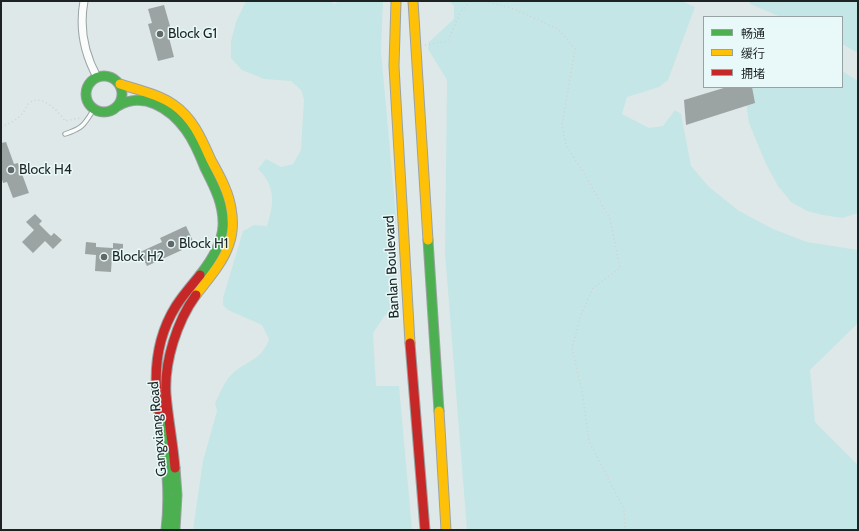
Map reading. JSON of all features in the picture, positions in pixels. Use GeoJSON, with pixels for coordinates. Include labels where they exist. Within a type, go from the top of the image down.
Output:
{"type":"FeatureCollection","features":[{"type":"Feature","properties":{"kind":"street"},"geometry":{"type":"LineString","coordinates":[[84,1],[82,19],[83,39],[88,59],[97,77]]}},
{"type":"Feature","properties":{"kind":"street","name":"Banlan Boulevard"},"geometry":{"type":"LineString","coordinates":[[396,1],[394,66],[409,318],[425,530]]}},
{"type":"Feature","properties":{"kind":"street"},"geometry":{"type":"LineString","coordinates":[[413,1],[446,530]]}},
{"type":"Feature","properties":{"kind":"street"},"geometry":{"type":"LineString","coordinates":[[103,75],[110,76],[120,84],[122,95],[118,106],[107,112],[92,113],[86,99],[87,86],[91,81],[103,75]]}},
{"type":"Feature","properties":{"kind":"street","name":"Gangxiang Road"},"geometry":{"type":"LineString","coordinates":[[120,84],[156,95],[172,104],[186,115],[201,136],[226,190],[231,208],[231,236],[226,254],[217,270],[195,297],[182,319],[173,343],[168,368],[167,399],[177,476],[178,496],[175,530]]}},
{"type":"Feature","properties":{"kind":"street","name":"Gangxiang Road"},"geometry":{"type":"LineString","coordinates":[[118,106],[124,101],[138,99],[160,107],[179,121],[193,140],[220,201],[223,218],[221,238],[214,258],[174,310],[165,329],[158,350],[156,383],[169,496],[166,530]]}},
{"type":"Feature","properties":{"kind":"lane"},"geometry":{"type":"LineString","coordinates":[[64,134],[78,130],[92,113]]}},
{"type":"Feature","properties":{"kind":"path"},"geometry":{"type":"LineString","coordinates":[[424,45],[448,41],[460,13],[470,1]]}},
{"type":"Feature","properties":{"kind":"path"},"geometry":{"type":"LineString","coordinates":[[485,1],[494,2],[517,10],[558,29],[575,50],[562,125],[566,145],[610,219],[620,268],[593,288],[580,315],[572,348],[582,391],[589,441],[624,509],[626,530]]}},
{"type":"Feature","properties":{"kind":"path"},"geometry":{"type":"LineString","coordinates":[[1,127],[16,120],[28,104],[33,100],[40,100],[49,105],[61,115],[65,121],[84,117],[92,113]]}},
{"type":"Feature","properties":{"kind":"shaded area"},"geometry":{"type":"Polygon","coordinates":[[[246,1],[331,1],[334,4],[340,1],[383,1],[381,51],[396,217],[395,312],[385,315],[373,333],[376,386],[399,386],[412,530],[193,530],[203,461],[217,411],[215,403],[230,376],[258,356],[263,351],[269,339],[262,325],[228,310],[223,305],[223,298],[243,231],[254,225],[267,226],[272,203],[271,189],[264,175],[258,169],[266,159],[281,167],[293,164],[301,150],[304,99],[301,90],[291,81],[264,79],[242,70],[231,58],[231,41],[236,22],[246,1]]]}},
{"type":"Feature","properties":{"kind":"shaded area"},"geometry":{"type":"Polygon","coordinates":[[[449,1],[681,1],[695,7],[668,80],[659,87],[627,97],[622,114],[649,128],[663,126],[675,110],[681,114],[691,166],[709,187],[739,211],[773,229],[807,242],[858,250],[858,323],[810,370],[815,422],[857,464],[858,463],[858,530],[467,530],[445,253],[447,80],[428,49],[429,42],[454,19],[454,6],[449,1]]]}},
{"type":"Feature","properties":{"kind":"shaded area"},"geometry":{"type":"Polygon","coordinates":[[[749,1],[858,1],[858,53],[843,45],[843,16],[779,16],[750,4],[749,1]]]}},
{"type":"Feature","properties":{"kind":"shaded area"},"geometry":{"type":"Polygon","coordinates":[[[843,72],[858,81],[858,213],[842,218],[823,215],[807,211],[791,202],[778,186],[766,164],[749,123],[744,88],[843,88],[843,72]]]}},
{"type":"Feature","properties":{"kind":"building","name":"Block G1"},"geometry":{"type":"Polygon","coordinates":[[[164,5],[172,33],[168,34],[174,57],[158,61],[148,24],[152,23],[148,9],[164,5]]]}},
{"type":"Feature","properties":{"kind":"building"},"geometry":{"type":"Polygon","coordinates":[[[724,88],[752,88],[755,103],[686,125],[684,100],[724,88]]]}},
{"type":"Feature","properties":{"kind":"building","name":"Block H4"},"geometry":{"type":"Polygon","coordinates":[[[6,142],[14,164],[18,163],[29,193],[13,198],[7,182],[3,183],[1,176],[1,143],[6,142]]]}},
{"type":"Feature","properties":{"kind":"building"},"geometry":{"type":"Polygon","coordinates":[[[35,214],[42,221],[39,224],[51,236],[54,233],[62,240],[53,249],[45,241],[33,253],[22,242],[34,230],[26,222],[35,214]]]}},
{"type":"Feature","properties":{"kind":"building","name":"Block H1"},"geometry":{"type":"Polygon","coordinates":[[[186,226],[193,241],[180,247],[182,250],[147,266],[140,252],[162,242],[160,238],[186,226]]]}},
{"type":"Feature","properties":{"kind":"building","name":"Block H2"},"geometry":{"type":"Polygon","coordinates":[[[86,242],[96,243],[96,247],[113,248],[113,243],[123,244],[123,256],[112,255],[111,272],[95,271],[96,255],[85,254],[86,242]]]}},
{"type":"Feature","properties":{"kind":"traffic: fast"},"geometry":{"type":"LineString","coordinates":[[108,76],[117,81],[121,87],[122,94],[121,101],[117,107],[108,112],[100,112],[91,107],[87,101],[86,90],[91,81],[97,77],[108,76]]}},
{"type":"Feature","properties":{"kind":"traffic: fast"},"geometry":{"type":"LineString","coordinates":[[118,106],[137,100],[155,104],[164,109],[180,122],[197,148],[218,196],[223,218],[221,239],[209,264],[200,275]]}},
{"type":"Feature","properties":{"kind":"traffic: fast"},"geometry":{"type":"LineString","coordinates":[[428,240],[439,411]]}},
{"type":"Feature","properties":{"kind":"traffic: fast"},"geometry":{"type":"LineString","coordinates":[[159,412],[168,485],[166,530]]}},
{"type":"Feature","properties":{"kind":"traffic: fast"},"geometry":{"type":"LineString","coordinates":[[175,468],[177,495],[175,530]]}},
{"type":"Feature","properties":{"kind":"traffic: slow"},"geometry":{"type":"LineString","coordinates":[[396,1],[394,66],[410,343]]}},
{"type":"Feature","properties":{"kind":"traffic: slow"},"geometry":{"type":"LineString","coordinates":[[413,1],[428,240]]}},
{"type":"Feature","properties":{"kind":"traffic: slow"},"geometry":{"type":"LineString","coordinates":[[120,84],[168,101],[187,116],[200,137],[228,195],[232,221],[229,244],[219,264],[196,295]]}},
{"type":"Feature","properties":{"kind":"traffic: slow"},"geometry":{"type":"LineString","coordinates":[[439,411],[446,530]]}},
{"type":"Feature","properties":{"kind":"traffic: jam"},"geometry":{"type":"LineString","coordinates":[[159,412],[156,371],[160,344],[169,318],[176,306],[200,275]]}},
{"type":"Feature","properties":{"kind":"traffic: jam"},"geometry":{"type":"LineString","coordinates":[[175,468],[166,394],[167,369],[173,342],[178,329],[189,305],[196,295]]}},
{"type":"Feature","properties":{"kind":"traffic: jam"},"geometry":{"type":"LineString","coordinates":[[410,343],[425,530]]}},
{"type":"Feature","properties":{"kind":"place","name":"Block G1"},"geometry":{"type":"Point","coordinates":[160,34]}},
{"type":"Feature","properties":{"kind":"place","name":"Block H4"},"geometry":{"type":"Point","coordinates":[11,170]}},
{"type":"Feature","properties":{"kind":"place","name":"Block H1"},"geometry":{"type":"Point","coordinates":[171,244]}},
{"type":"Feature","properties":{"kind":"place","name":"Block H2"},"geometry":{"type":"Point","coordinates":[104,257]}}]}
